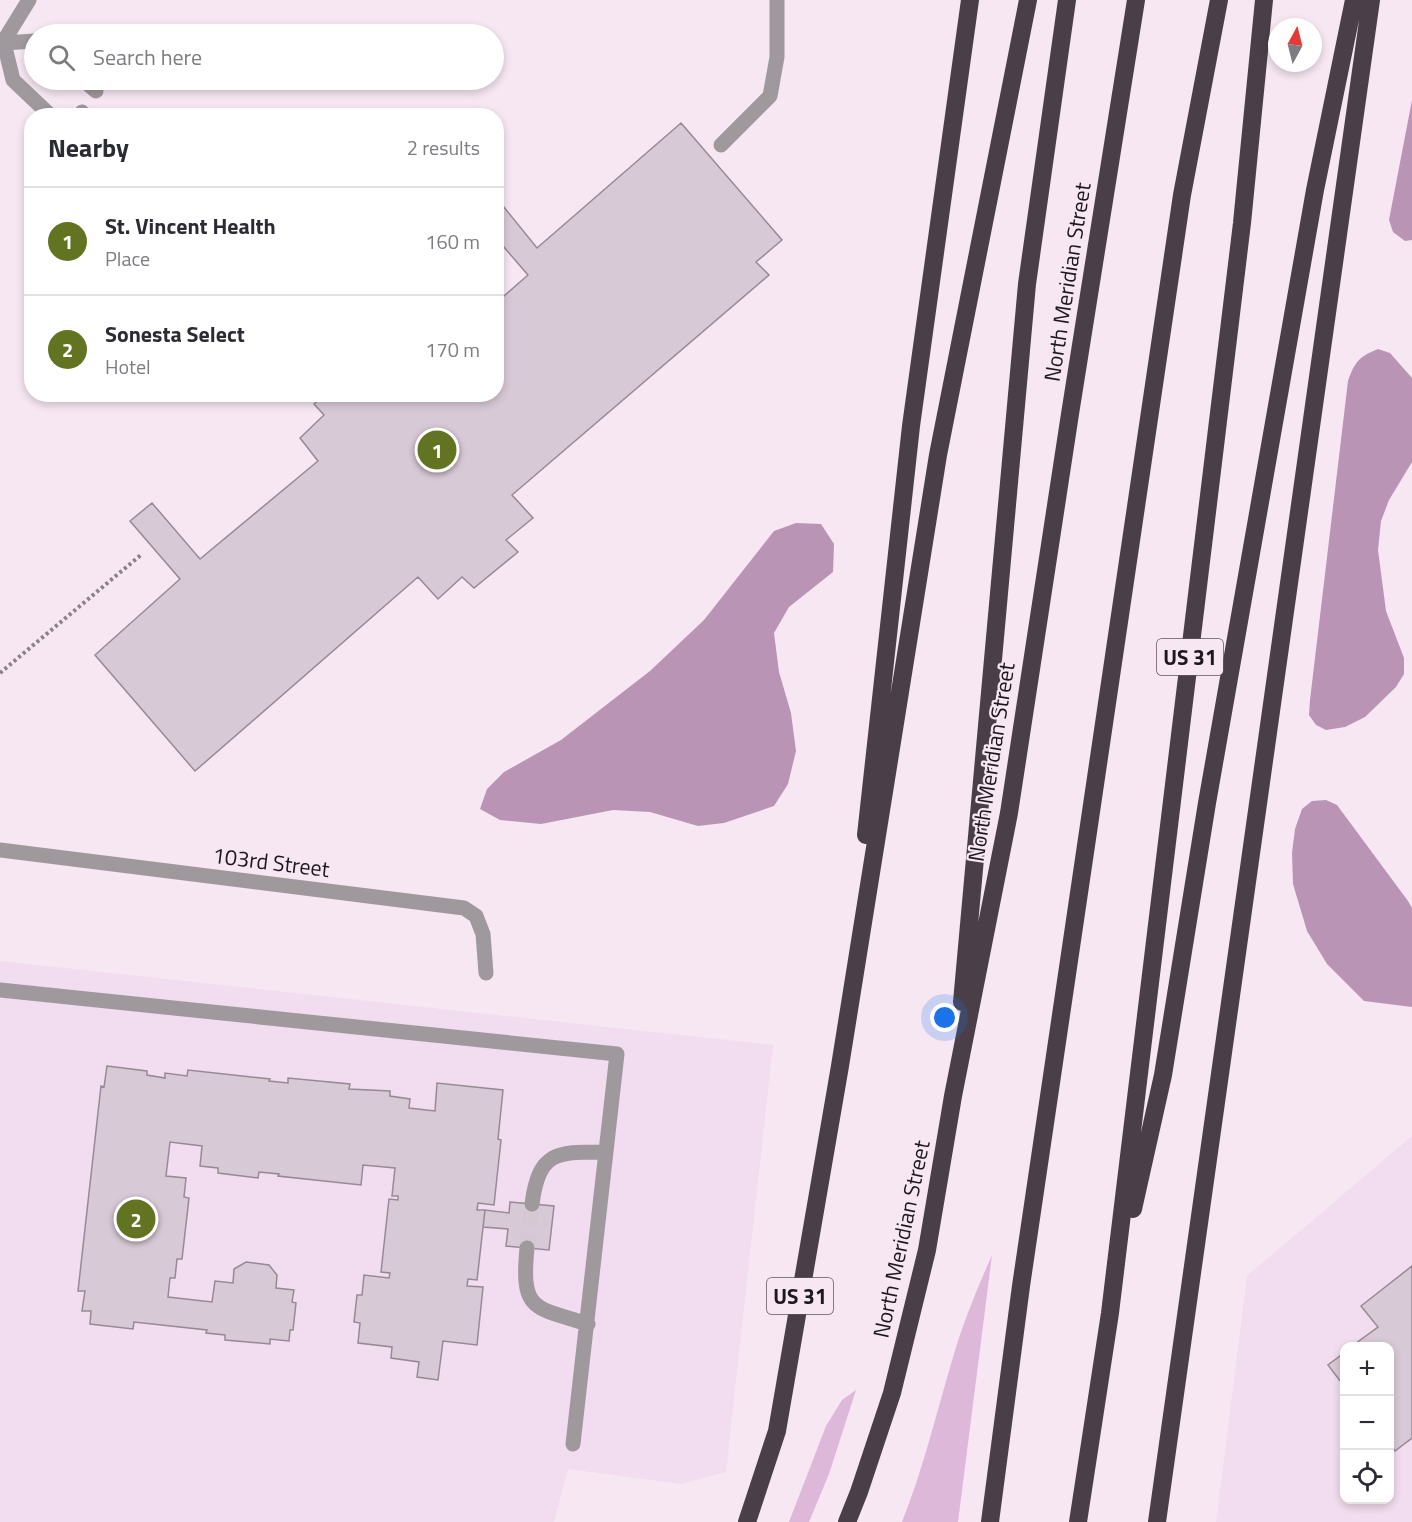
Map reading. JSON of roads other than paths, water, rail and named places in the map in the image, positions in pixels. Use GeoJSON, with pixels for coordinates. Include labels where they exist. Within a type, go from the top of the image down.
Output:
{"type":"FeatureCollection","features":[{"type":"Feature","properties":{"kind":"highway","name":"US 31"},"geometry":{"type":"LineString","coordinates":[[747,1522],[777,1431],[840,1066],[911,426],[970,0]]}},
{"type":"Feature","properties":{"kind":"highway"},"geometry":{"type":"LineString","coordinates":[[840,1066],[938,455],[1028,0]]}},
{"type":"Feature","properties":{"kind":"highway"},"geometry":{"type":"LineString","coordinates":[[953,1096],[1027,284],[1067,0]]}},
{"type":"Feature","properties":{"kind":"highway","name":"North Meridian Street"},"geometry":{"type":"LineString","coordinates":[[847,1522],[860,1492],[895,1382],[927,1250],[953,1096],[1009,813],[1136,0]]}},
{"type":"Feature","properties":{"kind":"highway"},"geometry":{"type":"LineString","coordinates":[[990,1522],[1023,1274],[1177,231],[1219,0]]}},
{"type":"Feature","properties":{"kind":"highway","name":"US 31"},"geometry":{"type":"LineString","coordinates":[[1078,1522],[1110,1313],[1242,223],[1264,0]]}},
{"type":"Feature","properties":{"kind":"highway"},"geometry":{"type":"LineString","coordinates":[[1110,1313],[1163,1075],[1207,803],[1311,214],[1354,0]]}},
{"type":"Feature","properties":{"kind":"highway"},"geometry":{"type":"LineString","coordinates":[[1156,1522],[1371,0]]}},
{"type":"Feature","properties":{"kind":"street"},"geometry":{"type":"LineString","coordinates":[[1,43],[29,0]]}},
{"type":"Feature","properties":{"kind":"street"},"geometry":{"type":"LineString","coordinates":[[721,145],[770,96],[777,57],[777,0]]}},
{"type":"Feature","properties":{"kind":"street"},"geometry":{"type":"LineString","coordinates":[[1,43],[24,42]]}},
{"type":"Feature","properties":{"kind":"street"},"geometry":{"type":"LineString","coordinates":[[1,43],[13,80],[43,108]]}},
{"type":"Feature","properties":{"kind":"street","name":"103rd Street"},"geometry":{"type":"LineString","coordinates":[[0,850],[464,908],[476,916],[483,934],[486,974]]}},
{"type":"Feature","properties":{"kind":"street"},"geometry":{"type":"LineString","coordinates":[[0,990],[617,1054],[573,1444]]}},
{"type":"Feature","properties":{"kind":"street"},"geometry":{"type":"LineString","coordinates":[[532,1204],[539,1173],[550,1159],[559,1154],[571,1152],[606,1152]]}},
{"type":"Feature","properties":{"kind":"street"},"geometry":{"type":"LineString","coordinates":[[527,1248],[525,1278],[526,1288],[532,1301],[545,1310],[588,1324]]}},
{"type":"Feature","properties":{"kind":"tunnel"},"geometry":{"type":"LineString","coordinates":[[527,1248],[532,1204]]}},
{"type":"Feature","properties":{"kind":"place","name":"St. Vincent Health"},"geometry":{"type":"Point","coordinates":[437,450]}},
{"type":"Feature","properties":{"kind":"place","name":"Sonesta Select"},"geometry":{"type":"Point","coordinates":[136,1219]}}]}
